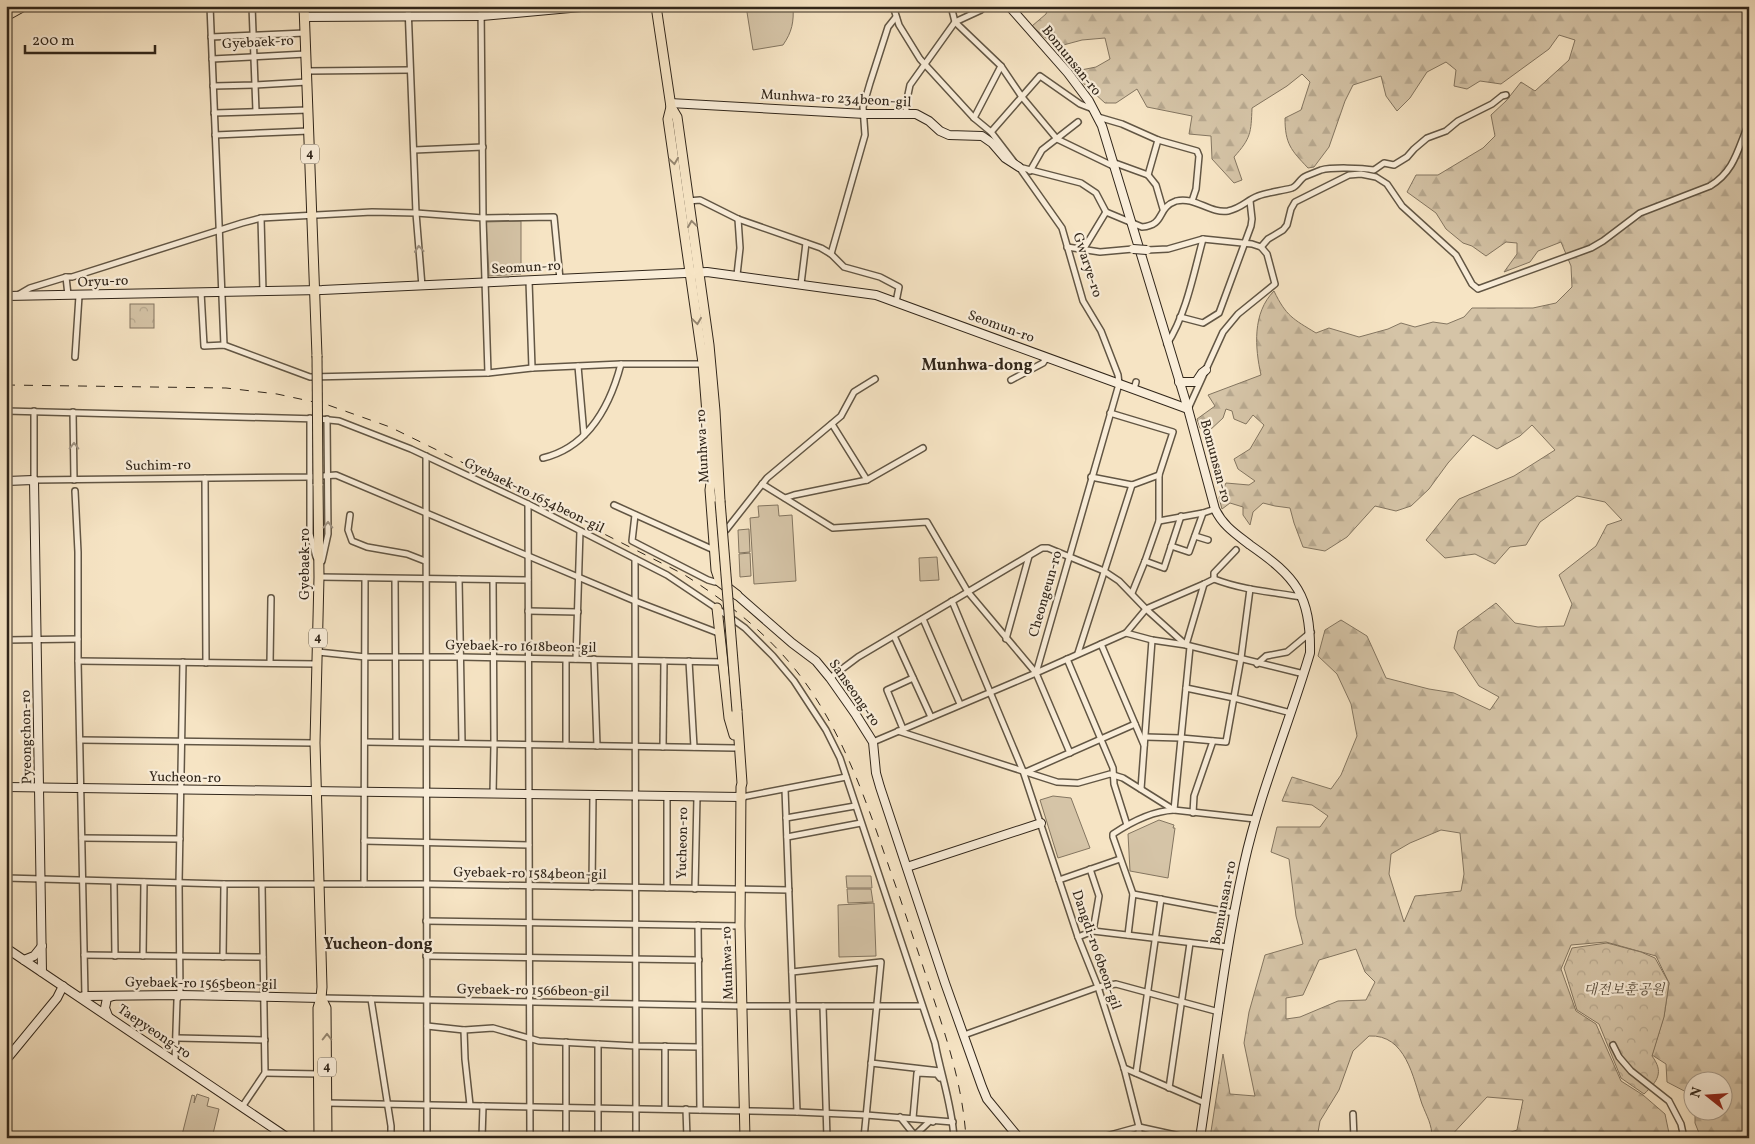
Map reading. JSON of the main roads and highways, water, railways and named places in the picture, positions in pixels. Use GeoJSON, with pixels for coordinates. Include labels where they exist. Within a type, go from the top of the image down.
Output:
{"type":"FeatureCollection","features":[{"type":"Feature","properties":{"kind":"main road"},"geometry":{"type":"LineString","coordinates":[[6,16],[24,6]]}},
{"type":"Feature","properties":{"kind":"main road","name":"Gyebaek-ro"},"geometry":{"type":"LineString","coordinates":[[304,6],[317,356],[319,575],[315,743],[322,998],[326,1008],[323,1103],[319,1138]]}},
{"type":"Feature","properties":{"kind":"main road"},"geometry":{"type":"LineString","coordinates":[[304,17],[482,16],[592,6]]}},
{"type":"Feature","properties":{"kind":"main road","name":"Munhwa-ro"},"geometry":{"type":"LineString","coordinates":[[656,6],[671,105],[677,117],[688,201],[712,476],[717,502],[734,711],[742,783],[740,926],[745,1138]]}},
{"type":"Feature","properties":{"kind":"main road","name":"Bomunsan-ro"},"geometry":{"type":"LineString","coordinates":[[1009,6],[1068,73],[1089,101],[1102,126],[1188,409],[1215,510],[1219,518],[1229,529],[1284,570],[1299,590],[1307,612],[1311,632],[1310,653],[1304,674],[1255,819],[1234,914],[1200,1138]]}},
{"type":"Feature","properties":{"kind":"main road","name":"Munhwa-ro"},"geometry":{"type":"LineString","coordinates":[[671,105],[668,119],[711,369],[719,486],[717,502]]}},
{"type":"Feature","properties":{"kind":"main road","name":"Munhwa-ro 234beon-gil"},"geometry":{"type":"LineString","coordinates":[[671,105],[864,114],[916,114],[929,121],[940,132],[982,136],[992,143],[1005,158],[1017,165]]}},
{"type":"Feature","properties":{"kind":"main road"},"geometry":{"type":"LineString","coordinates":[[1133,249],[1147,250]]}},
{"type":"Feature","properties":{"kind":"main road","name":"Seomun-ro"},"geometry":{"type":"LineString","coordinates":[[315,290],[560,280],[694,272],[737,275],[860,292],[896,302],[1119,384],[1135,385],[1188,409]]}},
{"type":"Feature","properties":{"kind":"main road","name":"Oryu-ro"},"geometry":{"type":"LineString","coordinates":[[6,296],[315,290]]}},
{"type":"Feature","properties":{"kind":"main road"},"geometry":{"type":"LineString","coordinates":[[1179,382],[1196,382],[1206,370]]}},
{"type":"Feature","properties":{"kind":"main road"},"geometry":{"type":"LineString","coordinates":[[712,476],[710,490],[716,570],[737,595]]}},
{"type":"Feature","properties":{"kind":"main road","name":"Suchim-ro"},"geometry":{"type":"LineString","coordinates":[[6,481],[34,480]]}},
{"type":"Feature","properties":{"kind":"main road","name":"Pyeongchon-ro"},"geometry":{"type":"LineString","coordinates":[[34,480],[42,972]]}},
{"type":"Feature","properties":{"kind":"main road"},"geometry":{"type":"LineString","coordinates":[[719,486],[723,493],[726,530],[724,580]]}},
{"type":"Feature","properties":{"kind":"main road","name":"Sanseong-ro"},"geometry":{"type":"LineString","coordinates":[[737,595],[792,643],[816,661],[830,678],[873,742],[876,773],[987,1099],[1019,1138]]}},
{"type":"Feature","properties":{"kind":"main road"},"geometry":{"type":"LineString","coordinates":[[717,608],[729,718],[736,733]]}},
{"type":"Feature","properties":{"kind":"main road"},"geometry":{"type":"LineString","coordinates":[[729,616],[740,716],[736,733]]}},
{"type":"Feature","properties":{"kind":"main road","name":"Munhwa-ro"},"geometry":{"type":"LineString","coordinates":[[736,733],[735,748],[738,784],[741,787]]}},
{"type":"Feature","properties":{"kind":"main road","name":"Yucheon-ro"},"geometry":{"type":"LineString","coordinates":[[6,787],[742,797]]}},
{"type":"Feature","properties":{"kind":"main road"},"geometry":{"type":"LineString","coordinates":[[907,867],[1040,823]]}},
{"type":"Feature","properties":{"kind":"main road"},"geometry":{"type":"LineString","coordinates":[[24,960],[34,956],[42,946]]}},
{"type":"Feature","properties":{"kind":"main road","name":"Taepyeong-ro"},"geometry":{"type":"LineString","coordinates":[[6,948],[63,986],[83,996],[108,1016],[288,1138]]}},
{"type":"Feature","properties":{"kind":"main road"},"geometry":{"type":"LineString","coordinates":[[6,1060],[57,998],[63,986]]}},
{"type":"Feature","properties":{"kind":"main road","name":"Gyebaek-ro 1565beon-gil"},"geometry":{"type":"LineString","coordinates":[[83,996],[180,995],[322,998]]}},
{"type":"Feature","properties":{"kind":"main road"},"geometry":{"type":"LineString","coordinates":[[108,1016],[105,1008],[107,998],[113,996]]}},
{"type":"Feature","properties":{"kind":"main road","name":"Gyebaek-ro"},"geometry":{"type":"LineString","coordinates":[[322,998],[318,1008],[319,1074],[327,1138]]}},
{"type":"Feature","properties":{"kind":"railway"},"geometry":{"type":"LineString","coordinates":[[6,385],[226,388],[277,394],[328,405],[390,427],[488,475],[683,574],[738,613],[788,660],[802,678],[829,721],[853,770],[873,820],[932,992],[959,1087],[966,1138]]}},
{"type":"Feature","properties":{"kind":"district","name":"Munhwa-dong"},"geometry":{"type":"Point","coordinates":[977,366]}},
{"type":"Feature","properties":{"kind":"district","name":"Yucheon-dong"},"geometry":{"type":"Point","coordinates":[378,945]}},
{"type":"Feature","properties":{"kind":"park label","name":"대전보훈공원"},"geometry":{"type":"Point","coordinates":[1624,990]}}]}
